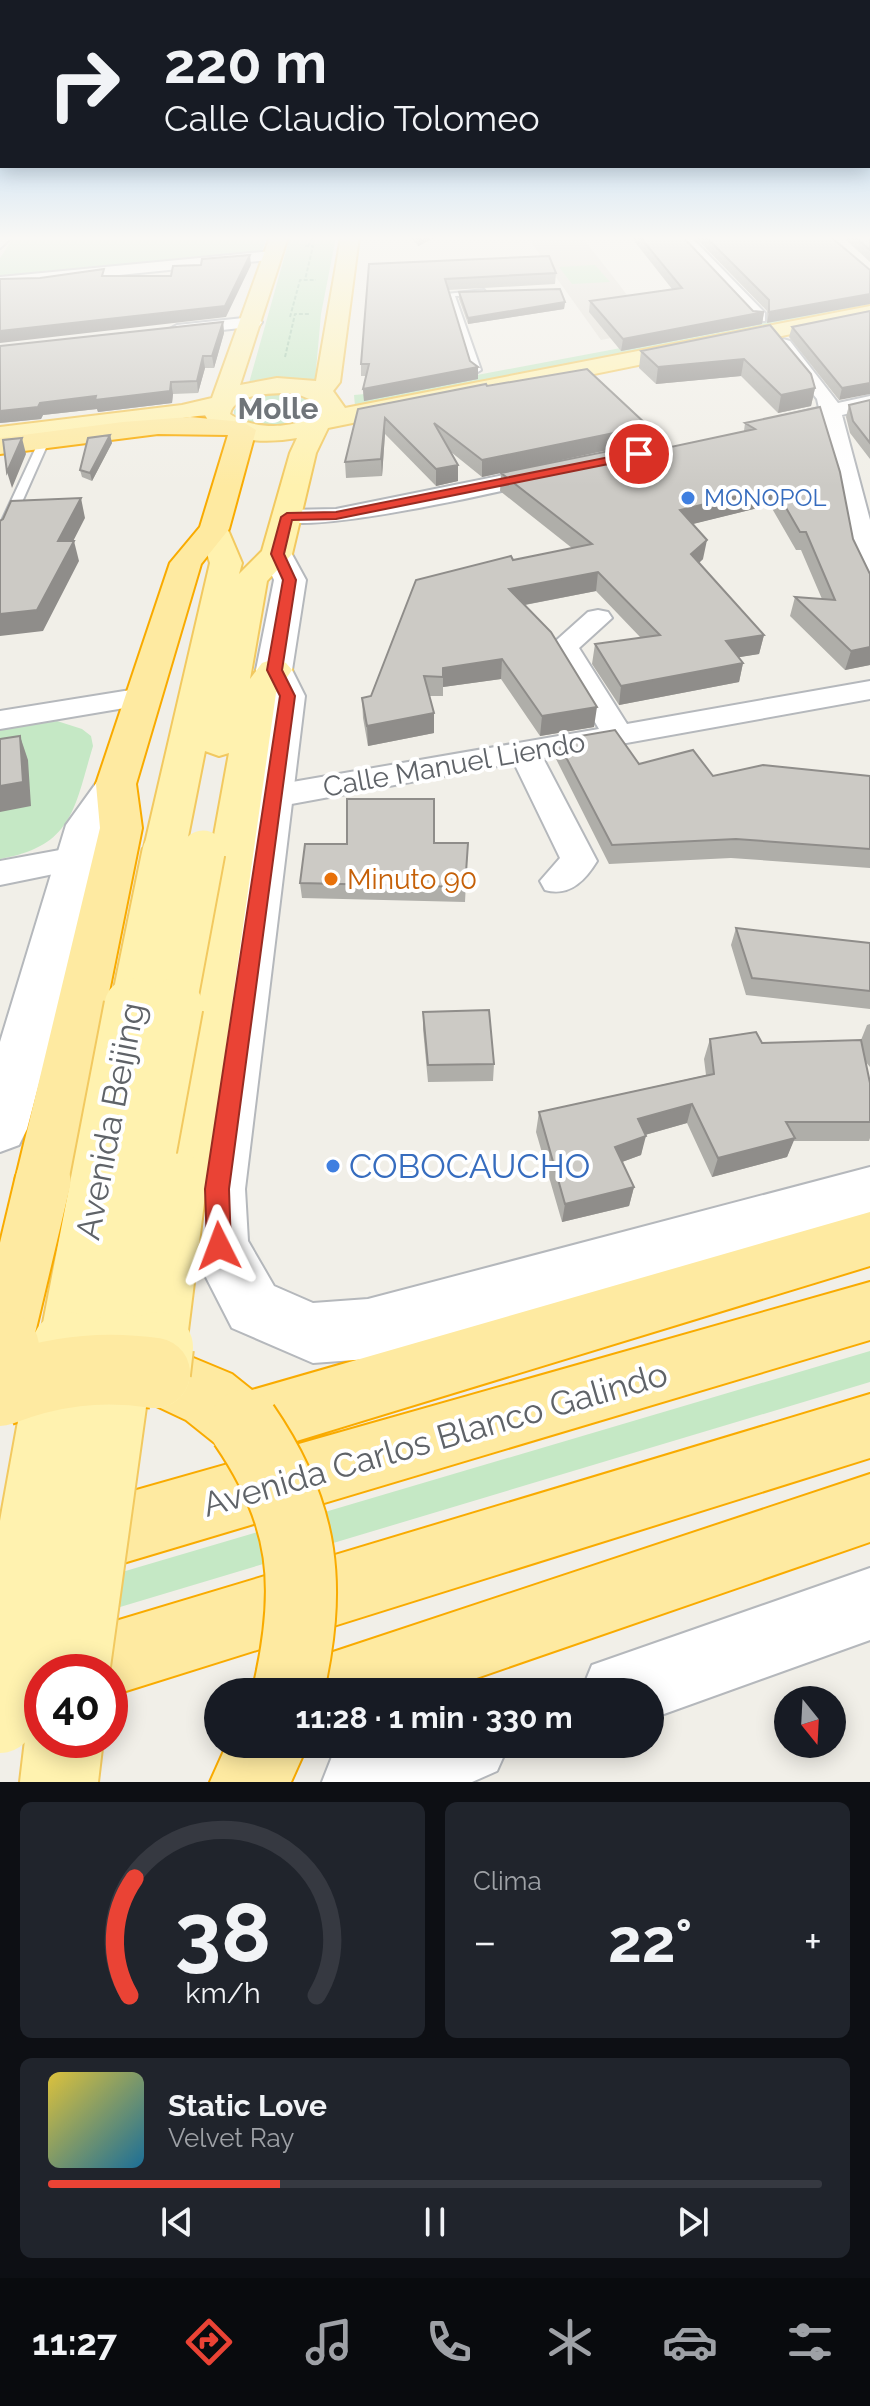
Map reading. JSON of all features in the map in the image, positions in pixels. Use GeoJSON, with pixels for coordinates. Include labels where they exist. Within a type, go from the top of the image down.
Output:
{"type":"FeatureCollection","features":[{"type":"Feature","properties":{"kind":"highway"},"geometry":{"type":"LineString","coordinates":[[0,446],[229,415],[214,529],[186,563],[116,784],[121,828],[0,1362]]}},
{"type":"Feature","properties":{"kind":"highway"},"geometry":{"type":"LineString","coordinates":[[244,1425],[870,1239]]}},
{"type":"Feature","properties":{"kind":"highway","name":"Avenida Carlos Blanco Galindo"},"geometry":{"type":"LineString","coordinates":[[0,1564],[870,1311]]}},
{"type":"Feature","properties":{"kind":"highway"},"geometry":{"type":"LineString","coordinates":[[0,1391],[71,1370],[121,1367],[155,1373],[209,1397],[244,1425],[278,1477],[296,1523],[303,1605],[290,1678]]}},
{"type":"Feature","properties":{"kind":"highway"},"geometry":{"type":"LineString","coordinates":[[128,1654],[870,1426]]}},
{"type":"Feature","properties":{"kind":"highway"},"geometry":{"type":"LineString","coordinates":[[368,1678],[870,1508]]}},
{"type":"Feature","properties":{"kind":"highway"},"geometry":{"type":"LineString","coordinates":[[0,1693],[24,1686]]}},
{"type":"Feature","properties":{"kind":"highway"},"geometry":{"type":"LineString","coordinates":[[249,1782],[262,1758]]}},
{"type":"Feature","properties":{"kind":"main road","name":"Avenida Beijing"},"geometry":{"type":"LineString","coordinates":[[0,1718],[96,1185],[230,676],[252,579],[277,554],[303,453],[322,408],[337,320]]}},
{"type":"Feature","properties":{"kind":"main road"},"geometry":{"type":"LineString","coordinates":[[229,415],[264,387],[295,387],[322,408],[779,320]]}},
{"type":"Feature","properties":{"kind":"main road"},"geometry":{"type":"LineString","coordinates":[[0,435],[183,413],[229,415],[288,432],[322,408],[359,389],[799,320]]}},
{"type":"Feature","properties":{"kind":"main road"},"geometry":{"type":"LineString","coordinates":[[229,415],[253,322]]}},
{"type":"Feature","properties":{"kind":"main road","name":"Avenida Beijing"},"geometry":{"type":"LineString","coordinates":[[74,1654],[142,1186],[184,852],[226,563],[214,529]]}},
{"type":"Feature","properties":{"kind":"main road"},"geometry":{"type":"LineString","coordinates":[[155,1373],[198,1185],[253,722],[258,693],[274,670]]}},
{"type":"Feature","properties":{"kind":"main road"},"geometry":{"type":"LineString","coordinates":[[59,1782],[62,1758]]}},
{"type":"Feature","properties":{"kind":"street"},"geometry":{"type":"LineString","coordinates":[[761,320],[827,398],[870,568]]}},
{"type":"Feature","properties":{"kind":"street"},"geometry":{"type":"LineString","coordinates":[[158,332],[253,322]]}},
{"type":"Feature","properties":{"kind":"street"},"geometry":{"type":"LineString","coordinates":[[757,428],[870,402]]}},
{"type":"Feature","properties":{"kind":"street"},"geometry":{"type":"LineString","coordinates":[[287,517],[336,516],[564,470]]}},
{"type":"Feature","properties":{"kind":"street"},"geometry":{"type":"LineString","coordinates":[[277,554],[290,580],[274,670],[287,696],[275,796],[198,1185],[219,1246],[253,1307],[313,1333],[368,1329],[870,1192]]}},
{"type":"Feature","properties":{"kind":"street"},"geometry":{"type":"LineString","coordinates":[[598,618],[564,646],[618,735]]}},
{"type":"Feature","properties":{"kind":"street","name":"Calle Manuel Liendo"},"geometry":{"type":"LineString","coordinates":[[275,796],[870,690]]}},
{"type":"Feature","properties":{"kind":"street"},"geometry":{"type":"LineString","coordinates":[[0,720],[143,697]]}},
{"type":"Feature","properties":{"kind":"street"},"geometry":{"type":"LineString","coordinates":[[524,752],[579,861],[558,881]]}},
{"type":"Feature","properties":{"kind":"street"},"geometry":{"type":"LineString","coordinates":[[0,1129],[87,825],[116,784]]}},
{"type":"Feature","properties":{"kind":"street"},"geometry":{"type":"LineString","coordinates":[[0,873],[76,859]]}},
{"type":"Feature","properties":{"kind":"street"},"geometry":{"type":"LineString","coordinates":[[0,1220],[42,1233],[91,1234],[158,1221],[198,1185]]}},
{"type":"Feature","properties":{"kind":"street"},"geometry":{"type":"LineString","coordinates":[[659,1678],[870,1604]]}},
{"type":"Feature","properties":{"kind":"street"},"geometry":{"type":"LineString","coordinates":[[361,1782],[430,1758]]}},
{"type":"Feature","properties":{"kind":"lane"},"geometry":{"type":"LineString","coordinates":[[459,320],[476,370]]}},
{"type":"Feature","properties":{"kind":"lane"},"geometry":{"type":"LineString","coordinates":[[0,538],[44,441]]}},
{"type":"Feature","properties":{"kind":"path"},"geometry":{"type":"LineString","coordinates":[[285,357],[294,320]]}},
{"type":"Feature","properties":{"kind":"shaded area"},"geometry":{"type":"Polygon","coordinates":[[[587,320],[646,320],[653,330],[601,340],[587,320]]]}},
{"type":"Feature","properties":{"kind":"green space"},"geometry":{"type":"Polygon","coordinates":[[[267,320],[320,320],[314,384],[249,383],[267,320]]]}},
{"type":"Feature","properties":{"kind":"green space"},"geometry":{"type":"Polygon","coordinates":[[[768,320],[802,320],[355,406],[354,395],[387,392],[768,320]]]}},
{"type":"Feature","properties":{"kind":"green space"},"geometry":{"type":"Polygon","coordinates":[[[274,394],[307,399],[314,409],[298,422],[276,426],[252,424],[234,414],[243,401],[274,394]]]}},
{"type":"Feature","properties":{"kind":"green space"},"geometry":{"type":"Polygon","coordinates":[[[57,721],[82,729],[91,736],[93,746],[74,806],[67,821],[43,845],[0,859],[0,729],[57,721]]]}},
{"type":"Feature","properties":{"kind":"green space"},"geometry":{"type":"Polygon","coordinates":[[[870,1351],[870,1382],[0,1643],[0,1608],[870,1351]]]}},
{"type":"Feature","properties":{"kind":"building"},"geometry":{"type":"Polygon","coordinates":[[[0,320],[98,320],[0,331],[0,320]]]}},
{"type":"Feature","properties":{"kind":"building"},"geometry":{"type":"Polygon","coordinates":[[[365,320],[458,320],[470,361],[478,367],[363,389],[369,364],[361,364],[365,320]]]}},
{"type":"Feature","properties":{"kind":"building"},"geometry":{"type":"Polygon","coordinates":[[[607,320],[721,320],[623,339],[607,320]]]}},
{"type":"Feature","properties":{"kind":"building"},"geometry":{"type":"Polygon","coordinates":[[[825,320],[870,320],[870,383],[842,388],[792,327],[825,320]]]}},
{"type":"Feature","properties":{"kind":"building"},"geometry":{"type":"Polygon","coordinates":[[[223,322],[212,356],[203,356],[197,381],[171,382],[170,391],[95,400],[96,396],[0,411],[0,346],[223,322]]]}},
{"type":"Feature","properties":{"kind":"building"},"geometry":{"type":"Polygon","coordinates":[[[770,325],[811,374],[815,388],[781,395],[744,359],[658,367],[641,351],[770,325]]]}},
{"type":"Feature","properties":{"kind":"building"},"geometry":{"type":"Polygon","coordinates":[[[587,369],[648,426],[482,460],[434,423],[458,465],[436,469],[385,418],[381,459],[345,462],[358,409],[486,384],[587,369]]]}},
{"type":"Feature","properties":{"kind":"building"},"geometry":{"type":"Polygon","coordinates":[[[870,400],[870,443],[853,421],[849,405],[870,400]]]}},
{"type":"Feature","properties":{"kind":"building"},"geometry":{"type":"Polygon","coordinates":[[[820,407],[840,472],[853,539],[870,574],[870,647],[851,651],[795,597],[835,600],[806,532],[800,532],[774,487],[680,510],[707,540],[691,554],[764,635],[726,641],[743,663],[621,686],[595,644],[660,635],[598,572],[509,589],[551,632],[597,707],[542,716],[502,659],[443,668],[443,677],[424,676],[434,713],[367,726],[362,698],[371,696],[416,580],[511,556],[513,560],[592,544],[501,473],[663,440],[671,447],[755,429],[745,423],[820,407]]]}},
{"type":"Feature","properties":{"kind":"building"},"geometry":{"type":"Polygon","coordinates":[[[110,435],[90,473],[80,470],[88,438],[110,435]]]}},
{"type":"Feature","properties":{"kind":"building"},"geometry":{"type":"Polygon","coordinates":[[[22,438],[7,472],[3,440],[22,438]]]}},
{"type":"Feature","properties":{"kind":"building"},"geometry":{"type":"Polygon","coordinates":[[[81,498],[58,541],[74,541],[37,610],[0,614],[0,521],[11,501],[81,498]]]}},
{"type":"Feature","properties":{"kind":"building"},"geometry":{"type":"Polygon","coordinates":[[[615,730],[639,764],[693,750],[713,776],[763,765],[870,776],[870,849],[736,839],[612,845],[557,740],[615,730]]]}},
{"type":"Feature","properties":{"kind":"building"},"geometry":{"type":"Polygon","coordinates":[[[20,736],[23,782],[0,786],[0,739],[20,736]]]}},
{"type":"Feature","properties":{"kind":"building"},"geometry":{"type":"Polygon","coordinates":[[[347,799],[434,799],[434,843],[468,843],[465,887],[300,883],[305,844],[347,844],[347,799]]]}},
{"type":"Feature","properties":{"kind":"building"},"geometry":{"type":"Polygon","coordinates":[[[736,928],[870,943],[870,991],[752,978],[736,928]]]}},
{"type":"Feature","properties":{"kind":"building"},"geometry":{"type":"Polygon","coordinates":[[[489,1010],[494,1064],[428,1065],[423,1012],[489,1010]]]}},
{"type":"Feature","properties":{"kind":"building"},"geometry":{"type":"Polygon","coordinates":[[[756,1032],[762,1043],[861,1040],[870,1083],[870,1122],[786,1122],[795,1138],[718,1158],[692,1104],[638,1119],[646,1136],[615,1147],[634,1187],[565,1204],[539,1112],[714,1074],[710,1039],[756,1032]]]}},
{"type":"Feature","properties":{"kind":"place","name":"MONOPOL"},"geometry":{"type":"Point","coordinates":[688,498]}},
{"type":"Feature","properties":{"kind":"place","name":"Minuto 90"},"geometry":{"type":"Point","coordinates":[331,879]}},
{"type":"Feature","properties":{"kind":"place","name":"COBOCAUCHO"},"geometry":{"type":"Point","coordinates":[333,1166]}},
{"type":"Feature","properties":{"kind":"district","name":"Molle"},"geometry":{"type":"Point","coordinates":[278,409]}},
{"type":"Feature","properties":{"kind":"route"},"geometry":{"type":"LineString","coordinates":[[219,1246],[217,1189],[287,696],[274,670],[290,580],[277,554],[287,517],[336,516],[639,454]]}}]}
